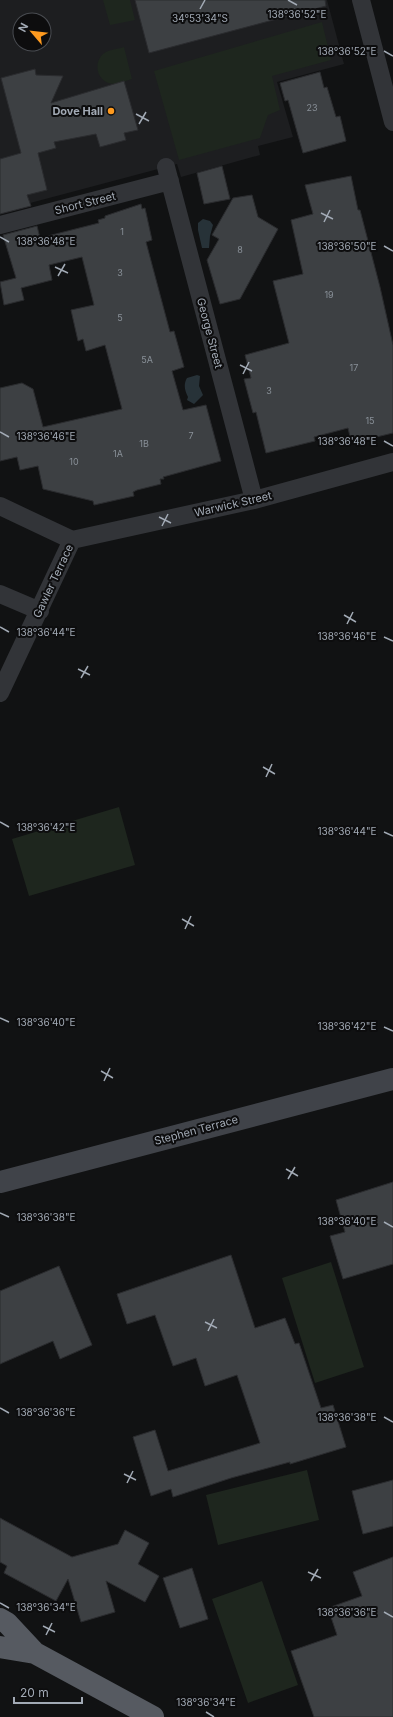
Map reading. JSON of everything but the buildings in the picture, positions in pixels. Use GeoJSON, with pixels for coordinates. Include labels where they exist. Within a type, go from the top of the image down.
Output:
{"type":"FeatureCollection","features":[{"type":"Feature","properties":{"kind":"highway"},"geometry":{"type":"LineString","coordinates":[[0,1619],[7,1623],[35,1653],[153,1717]]}},
{"type":"Feature","properties":{"kind":"highway"},"geometry":{"type":"LineString","coordinates":[[0,1647],[35,1653]]}},
{"type":"Feature","properties":{"kind":"main road","name":"Stephen Terrace"},"geometry":{"type":"LineString","coordinates":[[0,1182],[393,1079]]}},
{"type":"Feature","properties":{"kind":"street"},"geometry":{"type":"LineString","coordinates":[[361,0],[393,122]]}},
{"type":"Feature","properties":{"kind":"street","name":"Short Street"},"geometry":{"type":"LineString","coordinates":[[0,225],[168,174]]}},
{"type":"Feature","properties":{"kind":"street","name":"George Street"},"geometry":{"type":"LineString","coordinates":[[168,174],[254,500]]}},
{"type":"Feature","properties":{"kind":"street","name":"Warwick Street"},"geometry":{"type":"LineString","coordinates":[[72,540],[254,500],[393,462]]}},
{"type":"Feature","properties":{"kind":"street","name":"Gawler Terrace"},"geometry":{"type":"LineString","coordinates":[[0,506],[72,540],[40,611],[0,693]]}},
{"type":"Feature","properties":{"kind":"street"},"geometry":{"type":"LineString","coordinates":[[0,594],[40,611]]}},
{"type":"Feature","properties":{"kind":"shaded area"},"geometry":{"type":"Polygon","coordinates":[[[0,0],[327,0],[344,64],[277,82],[293,137],[258,146],[260,155],[181,177],[177,164],[0,211],[0,0]]]}},
{"type":"Feature","properties":{"kind":"shaded area"},"geometry":{"type":"Polygon","coordinates":[[[103,0],[130,0],[135,20],[110,25],[103,0]]]}},
{"type":"Feature","properties":{"kind":"shaded area"},"geometry":{"type":"Polygon","coordinates":[[[322,22],[331,60],[272,76],[280,110],[268,115],[260,138],[179,160],[154,71],[322,22]]]}},
{"type":"Feature","properties":{"kind":"shaded area"},"geometry":{"type":"Polygon","coordinates":[[[124,47],[132,79],[116,84],[104,81],[98,73],[97,68],[100,58],[107,52],[124,47]]]}},
{"type":"Feature","properties":{"kind":"shaded area"},"geometry":{"type":"Polygon","coordinates":[[[203,219],[210,221],[213,225],[209,248],[202,248],[198,230],[198,223],[203,219]]]}},
{"type":"Feature","properties":{"kind":"shaded area"},"geometry":{"type":"Polygon","coordinates":[[[197,375],[200,376],[199,386],[203,395],[194,404],[187,400],[188,397],[185,386],[187,378],[197,375]]]}},
{"type":"Feature","properties":{"kind":"shaded area"},"geometry":{"type":"Polygon","coordinates":[[[119,807],[135,865],[29,896],[12,839],[119,807]]]}},
{"type":"Feature","properties":{"kind":"shaded area"},"geometry":{"type":"Polygon","coordinates":[[[331,1262],[364,1367],[315,1383],[282,1278],[331,1262]]]}},
{"type":"Feature","properties":{"kind":"shaded area"},"geometry":{"type":"Polygon","coordinates":[[[307,1470],[319,1520],[218,1545],[206,1495],[307,1470]]]}},
{"type":"Feature","properties":{"kind":"shaded area"},"geometry":{"type":"Polygon","coordinates":[[[262,1581],[298,1685],[248,1703],[212,1599],[262,1581]]]}},
{"type":"Feature","properties":{"kind":"place","name":"Dove Hall"},"geometry":{"type":"Point","coordinates":[111,111]}}]}
